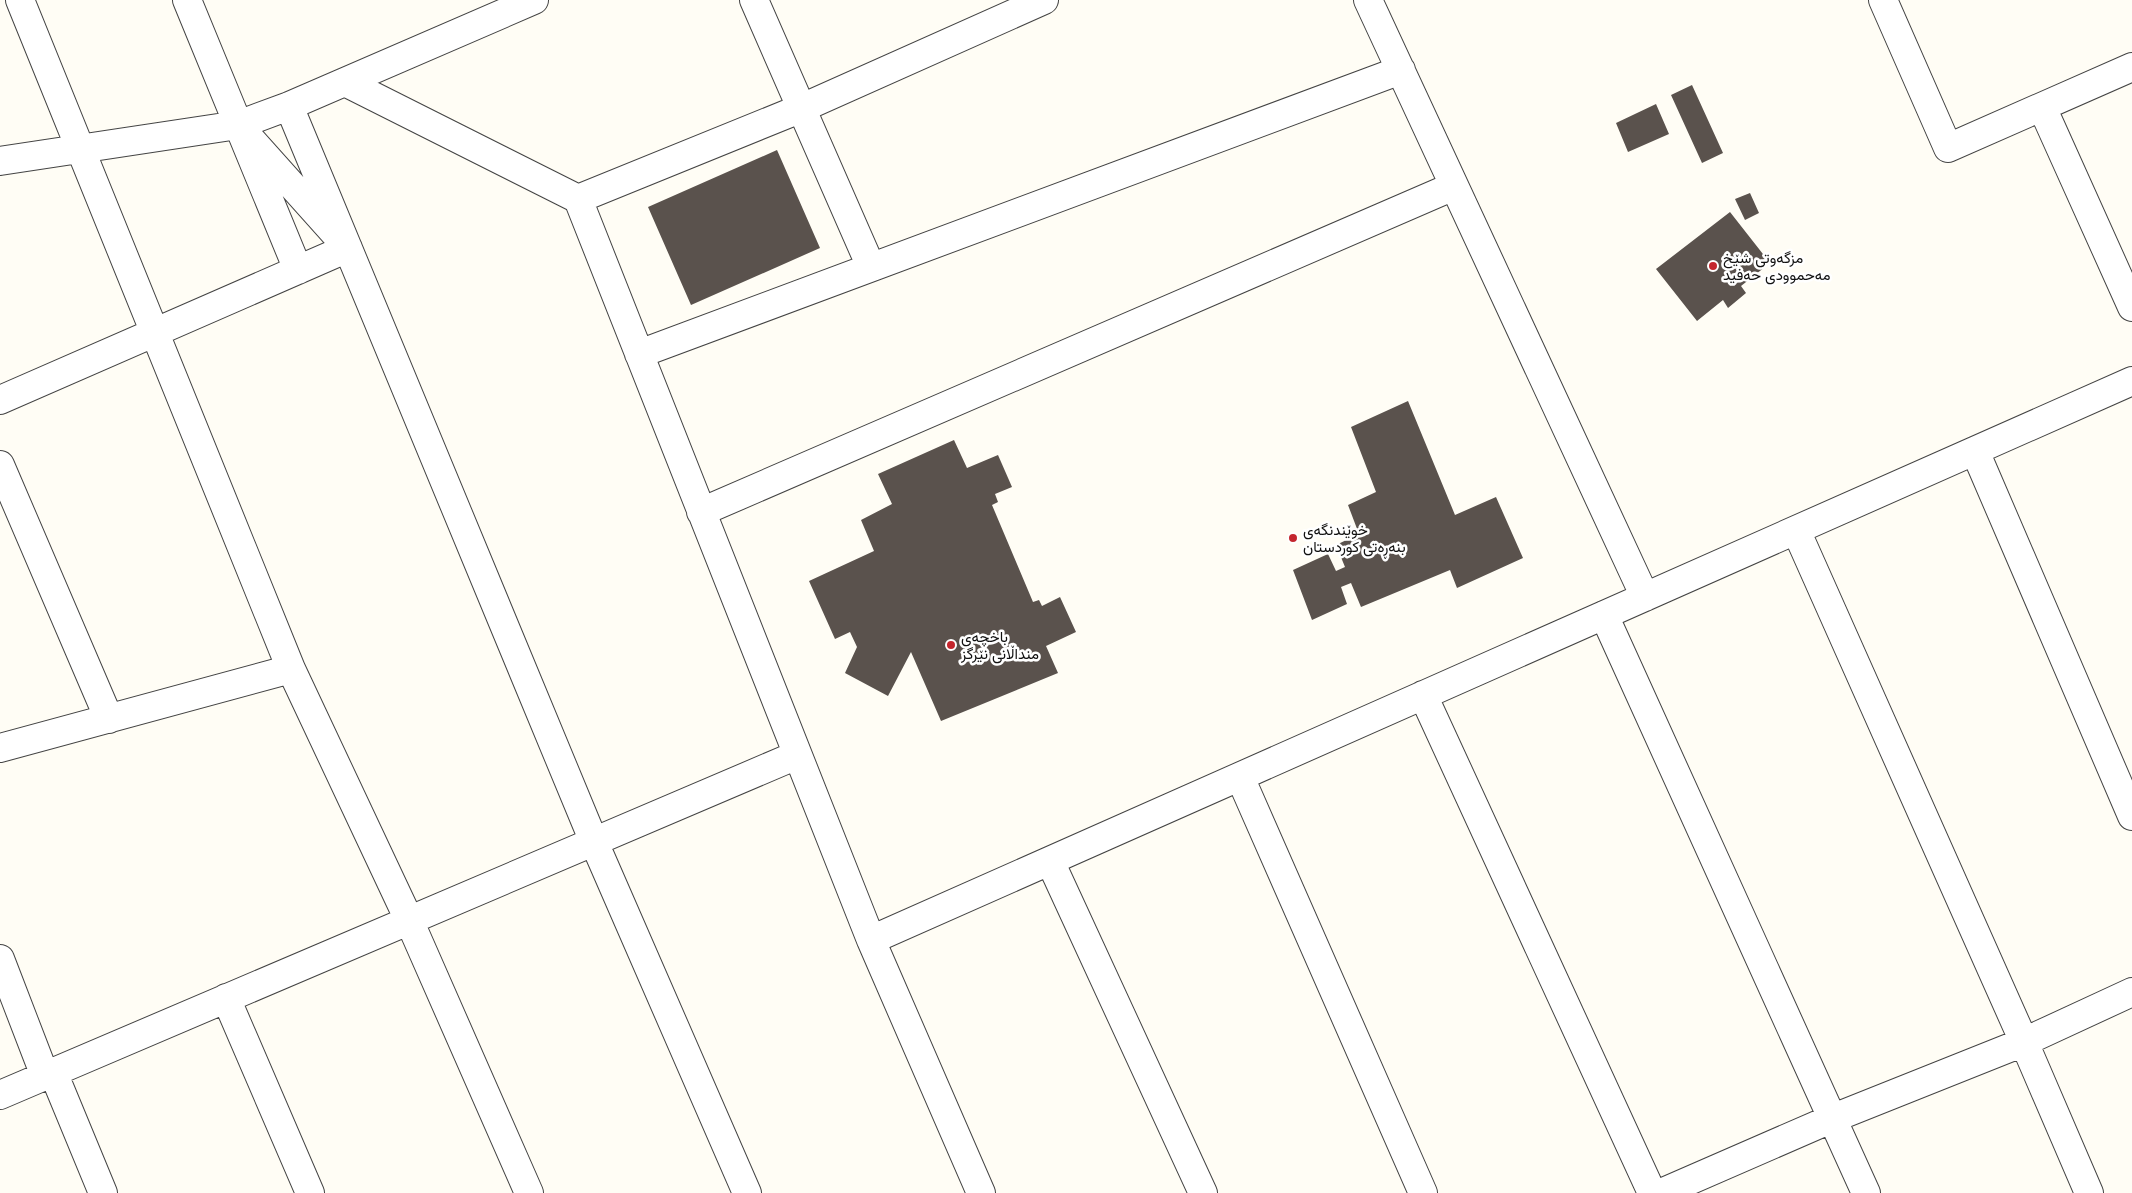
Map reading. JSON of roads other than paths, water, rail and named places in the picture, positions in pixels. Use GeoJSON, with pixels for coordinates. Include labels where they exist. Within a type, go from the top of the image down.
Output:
{"type":"FeatureCollection","features":[{"type":"Feature","properties":{"kind":"street"},"geometry":{"type":"LineString","coordinates":[[0,4],[9,0]]}},
{"type":"Feature","properties":{"kind":"street"},"geometry":{"type":"LineString","coordinates":[[20,0],[291,669],[409,920],[529,1193]]}},
{"type":"Feature","properties":{"kind":"street"},"geometry":{"type":"LineString","coordinates":[[187,0],[298,270]]}},
{"type":"Feature","properties":{"kind":"street"},"geometry":{"type":"LineString","coordinates":[[0,162],[238,125],[289,106],[534,0]]}},
{"type":"Feature","properties":{"kind":"street"},"geometry":{"type":"LineString","coordinates":[[754,0],[871,268]]}},
{"type":"Feature","properties":{"kind":"street"},"geometry":{"type":"LineString","coordinates":[[578,199],[802,108],[1044,0]]}},
{"type":"Feature","properties":{"kind":"street"},"geometry":{"type":"LineString","coordinates":[[1368,0],[1645,597]]}},
{"type":"Feature","properties":{"kind":"street"},"geometry":{"type":"LineString","coordinates":[[1883,0],[1948,148],[2132,67]]}},
{"type":"Feature","properties":{"kind":"street"},"geometry":{"type":"LineString","coordinates":[[639,354],[1401,70]]}},
{"type":"Feature","properties":{"kind":"street"},"geometry":{"type":"LineString","coordinates":[[345,82],[578,199],[871,940],[981,1193]]}},
{"type":"Feature","properties":{"kind":"street"},"geometry":{"type":"LineString","coordinates":[[289,106],[298,270]]}},
{"type":"Feature","properties":{"kind":"street"},"geometry":{"type":"LineString","coordinates":[[289,106],[594,842],[747,1193]]}},
{"type":"Feature","properties":{"kind":"street"},"geometry":{"type":"LineString","coordinates":[[2042,107],[2132,307]]}},
{"type":"Feature","properties":{"kind":"street"},"geometry":{"type":"LineString","coordinates":[[238,125],[348,248]]}},
{"type":"Feature","properties":{"kind":"street"},"geometry":{"type":"LineString","coordinates":[[701,512],[1454,186]]}},
{"type":"Feature","properties":{"kind":"street"},"geometry":{"type":"LineString","coordinates":[[0,400],[348,248]]}},
{"type":"Feature","properties":{"kind":"street"},"geometry":{"type":"LineString","coordinates":[[871,940],[2132,381]]}},
{"type":"Feature","properties":{"kind":"street"},"geometry":{"type":"LineString","coordinates":[[1975,451],[2132,816]]}},
{"type":"Feature","properties":{"kind":"street"},"geometry":{"type":"LineString","coordinates":[[0,465],[109,719]]}},
{"type":"Feature","properties":{"kind":"street"},"geometry":{"type":"LineString","coordinates":[[1796,530],[2024,1042],[2089,1193]]}},
{"type":"Feature","properties":{"kind":"street"},"geometry":{"type":"LineString","coordinates":[[1604,615],[1866,1193]]}},
{"type":"Feature","properties":{"kind":"street"},"geometry":{"type":"LineString","coordinates":[[0,748],[291,669]]}},
{"type":"Feature","properties":{"kind":"street"},"geometry":{"type":"LineString","coordinates":[[1423,695],[1652,1193]]}},
{"type":"Feature","properties":{"kind":"street"},"geometry":{"type":"LineString","coordinates":[[0,1095],[797,755]]}},
{"type":"Feature","properties":{"kind":"street"},"geometry":{"type":"LineString","coordinates":[[1240,777],[1423,1193]]}},
{"type":"Feature","properties":{"kind":"street"},"geometry":{"type":"LineString","coordinates":[[1050,861],[1203,1193]]}},
{"type":"Feature","properties":{"kind":"street"},"geometry":{"type":"LineString","coordinates":[[0,959],[49,1074],[104,1193]]}},
{"type":"Feature","properties":{"kind":"street"},"geometry":{"type":"LineString","coordinates":[[1661,1193],[1832,1119],[2024,1042],[2132,992]]}},
{"type":"Feature","properties":{"kind":"street"},"geometry":{"type":"LineString","coordinates":[[226,998],[310,1193]]}},
{"type":"Feature","properties":{"kind":"place","name":"مزگەوتی شێخ مەحموودی حەفید"},"geometry":{"type":"Point","coordinates":[1713,266]}},
{"type":"Feature","properties":{"kind":"place","name":"خوێندنگەی بنەڕەتی کوردستان"},"geometry":{"type":"Point","coordinates":[1293,538]}},
{"type":"Feature","properties":{"kind":"place","name":"باخچەی منداڵانی نێرگز"},"geometry":{"type":"Point","coordinates":[951,645]}}]}
